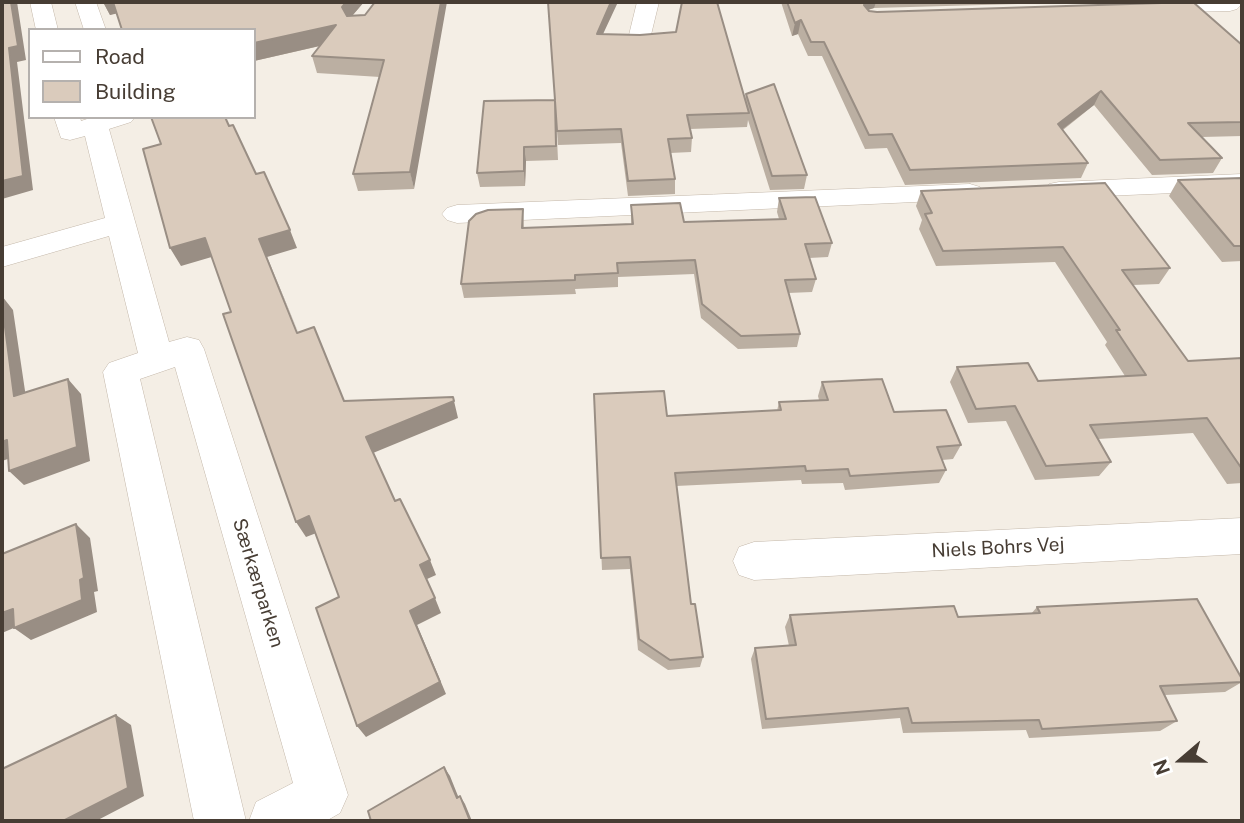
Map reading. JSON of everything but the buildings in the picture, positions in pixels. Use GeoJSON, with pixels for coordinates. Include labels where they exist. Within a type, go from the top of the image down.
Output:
{"type":"FeatureCollection","features":[{"type":"Feature","properties":{"kind":"street"},"geometry":{"type":"LineString","coordinates":[[41,2],[47,28]]}},
{"type":"Feature","properties":{"kind":"street"},"geometry":{"type":"LineString","coordinates":[[86,2],[94,28]]}},
{"type":"Feature","properties":{"kind":"street"},"geometry":{"type":"LineString","coordinates":[[639,39],[648,2]]}},
{"type":"Feature","properties":{"kind":"street"},"geometry":{"type":"LineString","coordinates":[[1121,9],[1233,7]]}},
{"type":"Feature","properties":{"kind":"street"},"geometry":{"type":"LineString","coordinates":[[95,120],[157,360]]}},
{"type":"Feature","properties":{"kind":"street"},"geometry":{"type":"LineString","coordinates":[[1035,191],[1242,182]]}},
{"type":"Feature","properties":{"kind":"street"},"geometry":{"type":"LineString","coordinates":[[457,214],[994,192]]}},
{"type":"Feature","properties":{"kind":"street"},"geometry":{"type":"LineString","coordinates":[[2,257],[120,223]]}},
{"type":"Feature","properties":{"kind":"street","name":"Særkærparken"},"geometry":{"type":"LineString","coordinates":[[220,821],[121,372],[187,349],[322,795],[275,821]]}},
{"type":"Feature","properties":{"kind":"street","name":"Niels Bohrs Vej"},"geometry":{"type":"LineString","coordinates":[[754,561],[1242,536]]}}]}
